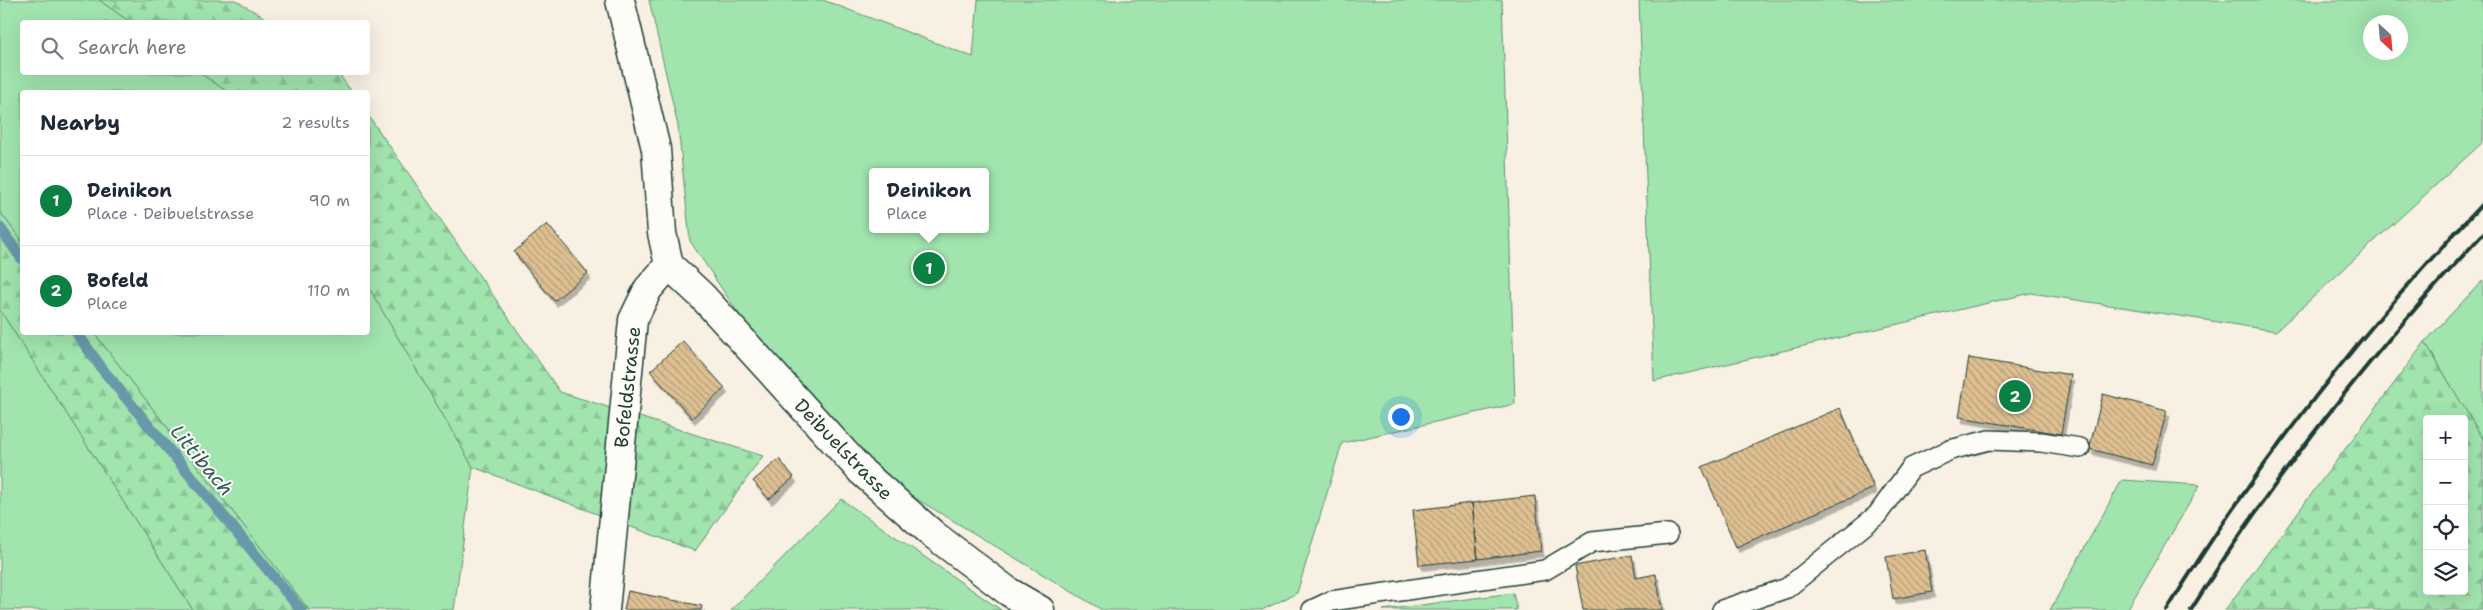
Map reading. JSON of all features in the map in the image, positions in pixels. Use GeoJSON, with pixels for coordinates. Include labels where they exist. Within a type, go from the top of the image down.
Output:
{"type":"FeatureCollection","features":[{"type":"Feature","properties":{"kind":"street"},"geometry":{"type":"LineString","coordinates":[[620,0],[656,149],[662,233],[669,265]]}},
{"type":"Feature","properties":{"kind":"street","name":"Bofeldstrasse"},"geometry":{"type":"LineString","coordinates":[[605,610],[633,320],[648,290],[669,265]]}},
{"type":"Feature","properties":{"kind":"street","name":"Deibuelstrasse"},"geometry":{"type":"LineString","coordinates":[[669,265],[702,296],[862,472],[934,535],[1009,592],[1040,610]]}},
{"type":"Feature","properties":{"kind":"lane"},"geometry":{"type":"LineString","coordinates":[[1722,610],[1787,588],[1877,515],[1911,468],[1950,450],[1989,440],[2041,442],[2080,448]]}},
{"type":"Feature","properties":{"kind":"lane"},"geometry":{"type":"LineString","coordinates":[[1312,610],[1331,601],[1545,570],[1592,542],[1668,534]]}},
{"type":"Feature","properties":{"kind":"green space"},"geometry":{"type":"Polygon","coordinates":[[[0,0],[99,0],[127,20],[20,20],[20,75],[203,75],[225,90],[20,90],[20,238],[0,212],[0,0]]]}},
{"type":"Feature","properties":{"kind":"green space"},"geometry":{"type":"Polygon","coordinates":[[[99,0],[235,0],[269,20],[127,20],[99,0]]]}},
{"type":"Feature","properties":{"kind":"green space"},"geometry":{"type":"Polygon","coordinates":[[[649,0],[823,0],[973,57],[978,0],[1502,0],[1515,404],[1342,443],[1297,593],[1262,610],[1102,610],[870,471],[742,319],[690,241],[678,126],[649,0]]]}},
{"type":"Feature","properties":{"kind":"green space"},"geometry":{"type":"Polygon","coordinates":[[[1639,0],[2483,0],[2483,142],[2276,331],[2031,293],[1654,381],[1639,0]]]}},
{"type":"Feature","properties":{"kind":"green space"},"geometry":{"type":"Polygon","coordinates":[[[203,75],[339,75],[351,90],[225,90],[203,75]]]}},
{"type":"Feature","properties":{"kind":"green space"},"geometry":{"type":"Polygon","coordinates":[[[370,118],[560,392],[763,456],[695,551],[473,467],[370,289],[370,118]]]}},
{"type":"Feature","properties":{"kind":"green space"},"geometry":{"type":"Polygon","coordinates":[[[0,212],[20,238],[20,335],[96,335],[309,610],[193,610],[0,310],[0,212]]]}},
{"type":"Feature","properties":{"kind":"green space"},"geometry":{"type":"Polygon","coordinates":[[[2483,280],[2483,439],[2425,342],[2483,280]]]}},
{"type":"Feature","properties":{"kind":"green space"},"geometry":{"type":"Polygon","coordinates":[[[370,289],[473,467],[454,610],[309,610],[96,335],[370,335],[370,289]]]}},
{"type":"Feature","properties":{"kind":"green space"},"geometry":{"type":"Polygon","coordinates":[[[0,310],[193,610],[0,610],[0,310]]]}},
{"type":"Feature","properties":{"kind":"green space"},"geometry":{"type":"Polygon","coordinates":[[[2425,342],[2483,439],[2483,610],[2225,610],[2425,342]]]}},
{"type":"Feature","properties":{"kind":"green space"},"geometry":{"type":"Polygon","coordinates":[[[2122,480],[2200,485],[2127,610],[2050,610],[2122,480]]]}},
{"type":"Feature","properties":{"kind":"green space"},"geometry":{"type":"Polygon","coordinates":[[[841,499],[1001,610],[731,610],[841,499]]]}},
{"type":"Feature","properties":{"kind":"green space"},"geometry":{"type":"Polygon","coordinates":[[[1513,593],[1517,610],[1383,610],[1513,593]]]}},
{"type":"Feature","properties":{"kind":"building"},"geometry":{"type":"Polygon","coordinates":[[[547,224],[588,273],[554,301],[514,252],[547,224]]]}},
{"type":"Feature","properties":{"kind":"building"},"geometry":{"type":"Polygon","coordinates":[[[683,341],[725,388],[692,418],[650,371],[683,341]]]}},
{"type":"Feature","properties":{"kind":"building"},"geometry":{"type":"Polygon","coordinates":[[[1969,358],[2071,375],[2061,434],[1959,417],[1969,358]]]}},
{"type":"Feature","properties":{"kind":"building"},"geometry":{"type":"Polygon","coordinates":[[[2103,394],[2167,411],[2152,465],[2089,449],[2103,394]]]}},
{"type":"Feature","properties":{"kind":"building"},"geometry":{"type":"Polygon","coordinates":[[[1840,408],[1874,488],[1736,547],[1702,467],[1840,408]]]}},
{"type":"Feature","properties":{"kind":"building"},"geometry":{"type":"Polygon","coordinates":[[[779,459],[794,477],[769,499],[753,481],[779,459]]]}},
{"type":"Feature","properties":{"kind":"building"},"geometry":{"type":"Polygon","coordinates":[[[1535,496],[1541,551],[1478,559],[1472,503],[1535,496]]]}},
{"type":"Feature","properties":{"kind":"building"},"geometry":{"type":"Polygon","coordinates":[[[1472,503],[1478,559],[1419,565],[1413,510],[1472,503]]]}},
{"type":"Feature","properties":{"kind":"building"},"geometry":{"type":"Polygon","coordinates":[[[1925,550],[1932,592],[1893,599],[1886,557],[1925,550]]]}},
{"type":"Feature","properties":{"kind":"building"},"geometry":{"type":"Polygon","coordinates":[[[1632,555],[1636,578],[1656,574],[1662,610],[1583,610],[1575,566],[1632,555]]]}},
{"type":"Feature","properties":{"kind":"building"},"geometry":{"type":"Polygon","coordinates":[[[628,591],[702,606],[701,610],[624,610],[628,591]]]}},
{"type":"Feature","properties":{"kind":"waterway","name":"Littibach"},"geometry":{"type":"LineString","coordinates":[[0,228],[20,256]]}},
{"type":"Feature","properties":{"kind":"waterway","name":"Littibach"},"geometry":{"type":"LineString","coordinates":[[78,335],[103,370],[301,610]]}},
{"type":"Feature","properties":{"kind":"railway"},"geometry":{"type":"LineString","coordinates":[[2167,610],[2238,502],[2314,398],[2396,299],[2483,203]]}},
{"type":"Feature","properties":{"kind":"railway"},"geometry":{"type":"LineString","coordinates":[[2191,610],[2257,511],[2328,415],[2403,323],[2483,234]]}},
{"type":"Feature","properties":{"kind":"place","name":"Deinikon"},"geometry":{"type":"Point","coordinates":[929,268]}},
{"type":"Feature","properties":{"kind":"place","name":"Bofeld"},"geometry":{"type":"Point","coordinates":[2015,396]}}]}
